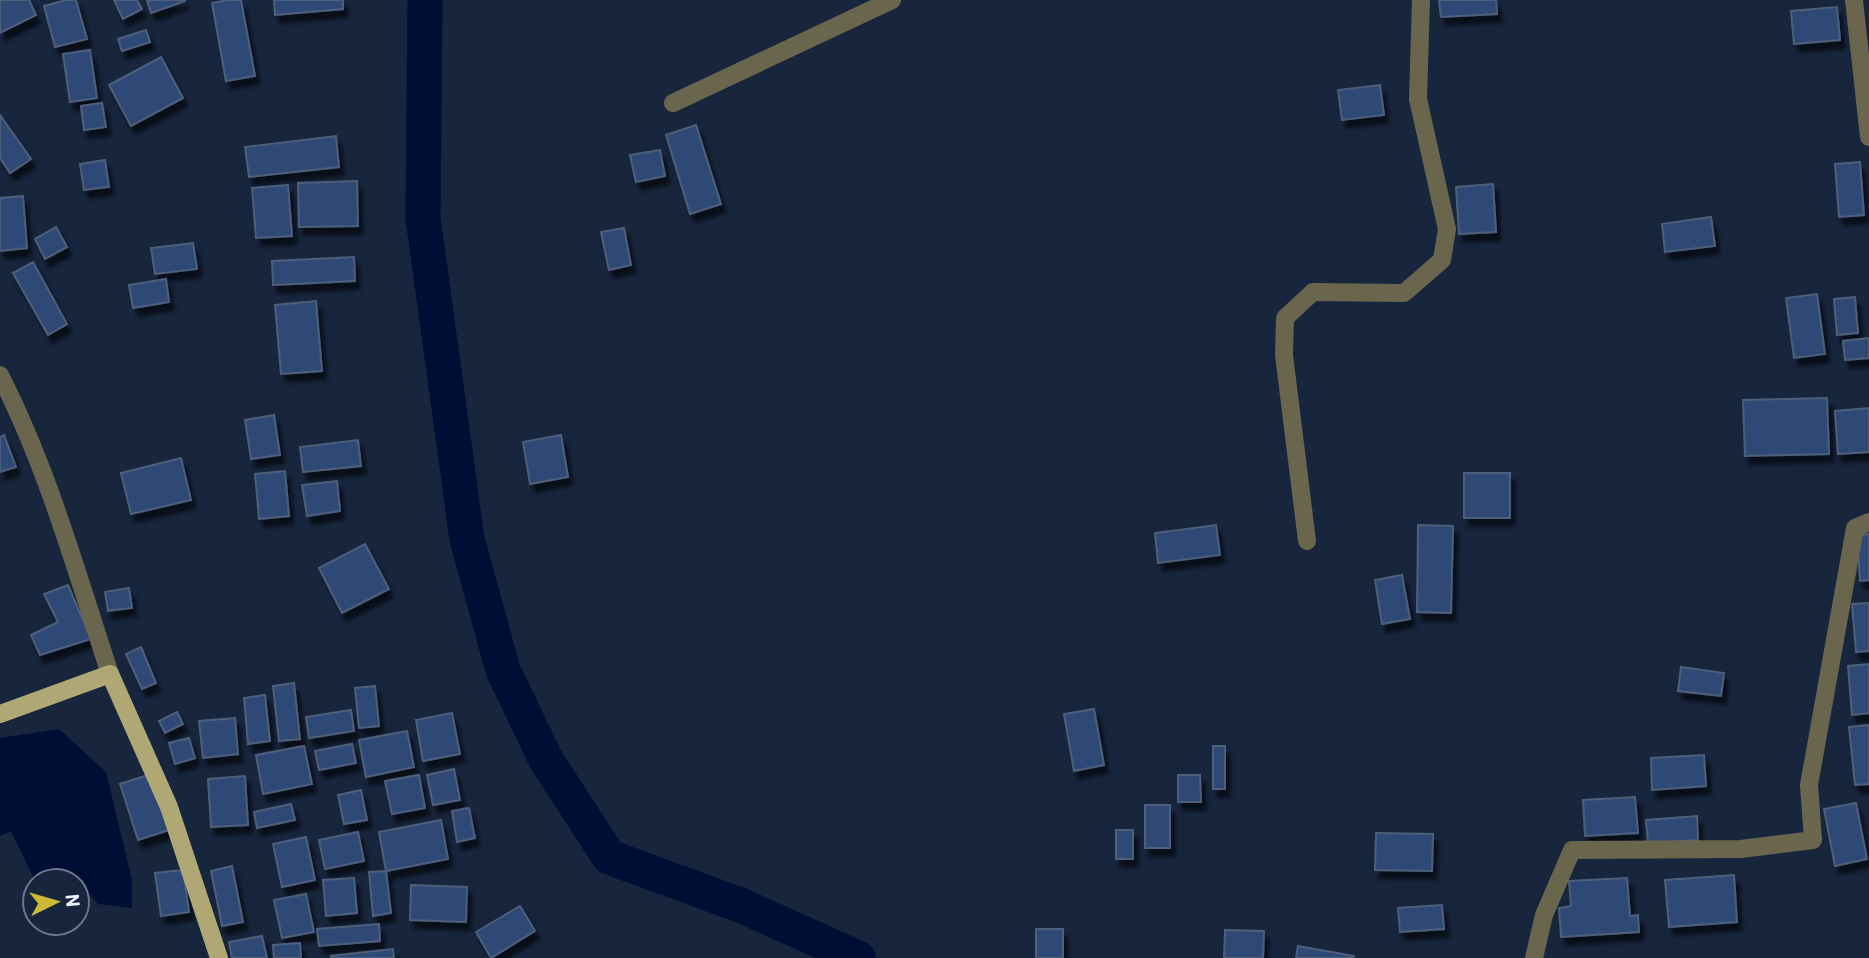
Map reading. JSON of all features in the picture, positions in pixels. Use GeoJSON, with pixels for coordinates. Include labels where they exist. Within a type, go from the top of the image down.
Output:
{"type":"FeatureCollection","features":[{"type":"Feature","properties":{"kind":"main road"},"geometry":{"type":"LineString","coordinates":[[0,714],[110,674],[169,807],[219,958]]}},
{"type":"Feature","properties":{"kind":"street"},"geometry":{"type":"LineString","coordinates":[[673,103],[892,0]]}},
{"type":"Feature","properties":{"kind":"street"},"geometry":{"type":"LineString","coordinates":[[1307,541],[1284,355],[1285,318],[1313,292],[1404,293],[1442,260],[1447,229],[1418,99],[1421,0]]}},
{"type":"Feature","properties":{"kind":"street"},"geometry":{"type":"LineString","coordinates":[[1854,0],[1869,137]]}},
{"type":"Feature","properties":{"kind":"street"},"geometry":{"type":"LineString","coordinates":[[0,375],[16,406],[60,525],[110,674]]}},
{"type":"Feature","properties":{"kind":"street"},"geometry":{"type":"LineString","coordinates":[[1534,958],[1544,915],[1572,850],[1741,849],[1813,840],[1809,785],[1855,528],[1869,523]]}},
{"type":"Feature","properties":{"kind":"water"},"geometry":{"type":"Polygon","coordinates":[[[59,729],[106,772],[132,880],[132,908],[98,904],[91,896],[91,867],[28,867],[11,831],[0,836],[0,738],[59,729]]]}},
{"type":"Feature","properties":{"kind":"building"},"geometry":{"type":"Polygon","coordinates":[[[0,0],[29,0],[36,15],[0,33],[0,0]]]}},
{"type":"Feature","properties":{"kind":"building"},"geometry":{"type":"Polygon","coordinates":[[[76,0],[87,39],[55,47],[44,6],[76,0]]]}},
{"type":"Feature","properties":{"kind":"building"},"geometry":{"type":"Polygon","coordinates":[[[114,0],[137,0],[142,9],[123,19],[114,0]]]}},
{"type":"Feature","properties":{"kind":"building"},"geometry":{"type":"Polygon","coordinates":[[[147,0],[185,0],[185,1],[151,13],[147,0]]]}},
{"type":"Feature","properties":{"kind":"building"},"geometry":{"type":"Polygon","coordinates":[[[241,0],[255,76],[226,81],[212,3],[241,0]]]}},
{"type":"Feature","properties":{"kind":"building"},"geometry":{"type":"Polygon","coordinates":[[[274,0],[343,0],[343,9],[275,15],[274,0]]]}},
{"type":"Feature","properties":{"kind":"building"},"geometry":{"type":"Polygon","coordinates":[[[1439,0],[1496,0],[1497,14],[1441,17],[1439,0]]]}},
{"type":"Feature","properties":{"kind":"building"},"geometry":{"type":"Polygon","coordinates":[[[1837,7],[1840,40],[1794,44],[1791,11],[1837,7]]]}},
{"type":"Feature","properties":{"kind":"building"},"geometry":{"type":"Polygon","coordinates":[[[146,30],[150,42],[122,51],[118,39],[146,30]]]}},
{"type":"Feature","properties":{"kind":"building"},"geometry":{"type":"Polygon","coordinates":[[[90,50],[97,98],[70,102],[63,54],[90,50]]]}},
{"type":"Feature","properties":{"kind":"building"},"geometry":{"type":"Polygon","coordinates":[[[161,57],[183,98],[131,126],[109,85],[161,57]]]}},
{"type":"Feature","properties":{"kind":"building"},"geometry":{"type":"Polygon","coordinates":[[[1380,85],[1384,115],[1342,120],[1338,90],[1380,85]]]}},
{"type":"Feature","properties":{"kind":"building"},"geometry":{"type":"Polygon","coordinates":[[[102,103],[106,127],[84,130],[81,106],[102,103]]]}},
{"type":"Feature","properties":{"kind":"building"},"geometry":{"type":"Polygon","coordinates":[[[0,115],[31,159],[10,173],[0,158],[0,115]]]}},
{"type":"Feature","properties":{"kind":"building"},"geometry":{"type":"Polygon","coordinates":[[[696,125],[721,204],[690,214],[666,135],[696,125]]]}},
{"type":"Feature","properties":{"kind":"building"},"geometry":{"type":"Polygon","coordinates":[[[336,136],[339,167],[249,177],[245,147],[336,136]]]}},
{"type":"Feature","properties":{"kind":"building"},"geometry":{"type":"Polygon","coordinates":[[[660,150],[665,176],[636,182],[630,155],[660,150]]]}},
{"type":"Feature","properties":{"kind":"building"},"geometry":{"type":"Polygon","coordinates":[[[105,160],[109,187],[84,190],[80,164],[105,160]]]}},
{"type":"Feature","properties":{"kind":"building"},"geometry":{"type":"Polygon","coordinates":[[[1860,162],[1864,215],[1839,217],[1835,164],[1860,162]]]}},
{"type":"Feature","properties":{"kind":"building"},"geometry":{"type":"Polygon","coordinates":[[[357,181],[358,226],[299,227],[298,183],[357,181]]]}},
{"type":"Feature","properties":{"kind":"building"},"geometry":{"type":"Polygon","coordinates":[[[1493,184],[1496,232],[1459,234],[1456,187],[1493,184]]]}},
{"type":"Feature","properties":{"kind":"building"},"geometry":{"type":"Polygon","coordinates":[[[288,185],[292,236],[256,238],[252,188],[288,185]]]}},
{"type":"Feature","properties":{"kind":"building"},"geometry":{"type":"Polygon","coordinates":[[[23,196],[27,248],[0,251],[0,198],[23,196]]]}},
{"type":"Feature","properties":{"kind":"building"},"geometry":{"type":"Polygon","coordinates":[[[1711,217],[1715,246],[1665,252],[1662,224],[1711,217]]]}},
{"type":"Feature","properties":{"kind":"building"},"geometry":{"type":"Polygon","coordinates":[[[56,227],[67,247],[45,259],[35,239],[56,227]]]}},
{"type":"Feature","properties":{"kind":"building"},"geometry":{"type":"Polygon","coordinates":[[[624,228],[631,265],[609,270],[601,232],[624,228]]]}},
{"type":"Feature","properties":{"kind":"building"},"geometry":{"type":"Polygon","coordinates":[[[193,243],[197,269],[155,274],[151,248],[193,243]]]}},
{"type":"Feature","properties":{"kind":"building"},"geometry":{"type":"Polygon","coordinates":[[[354,257],[355,281],[273,285],[272,261],[354,257]]]}},
{"type":"Feature","properties":{"kind":"building"},"geometry":{"type":"Polygon","coordinates":[[[33,262],[67,324],[48,335],[13,273],[33,262]]]}},
{"type":"Feature","properties":{"kind":"building"},"geometry":{"type":"Polygon","coordinates":[[[166,279],[169,302],[133,308],[129,285],[166,279]]]}},
{"type":"Feature","properties":{"kind":"building"},"geometry":{"type":"Polygon","coordinates":[[[1817,294],[1825,354],[1794,358],[1786,298],[1817,294]]]}},
{"type":"Feature","properties":{"kind":"building"},"geometry":{"type":"Polygon","coordinates":[[[1855,297],[1858,333],[1837,335],[1834,299],[1855,297]]]}},
{"type":"Feature","properties":{"kind":"building"},"geometry":{"type":"Polygon","coordinates":[[[316,301],[322,371],[281,374],[275,305],[316,301]]]}},
{"type":"Feature","properties":{"kind":"building"},"geometry":{"type":"Polygon","coordinates":[[[1869,338],[1869,358],[1845,360],[1843,341],[1869,338]]]}},
{"type":"Feature","properties":{"kind":"building"},"geometry":{"type":"Polygon","coordinates":[[[1827,398],[1829,454],[1745,456],[1743,400],[1827,398]]]}},
{"type":"Feature","properties":{"kind":"building"},"geometry":{"type":"Polygon","coordinates":[[[1869,408],[1869,452],[1838,454],[1835,411],[1869,408]]]}},
{"type":"Feature","properties":{"kind":"building"},"geometry":{"type":"Polygon","coordinates":[[[274,415],[280,455],[251,459],[245,420],[274,415]]]}},
{"type":"Feature","properties":{"kind":"building"},"geometry":{"type":"Polygon","coordinates":[[[4,435],[16,467],[0,472],[0,437],[4,435]]]}},
{"type":"Feature","properties":{"kind":"building"},"geometry":{"type":"Polygon","coordinates":[[[561,435],[568,477],[530,484],[523,442],[561,435]]]}},
{"type":"Feature","properties":{"kind":"building"},"geometry":{"type":"Polygon","coordinates":[[[358,440],[361,466],[303,472],[300,447],[358,440]]]}},
{"type":"Feature","properties":{"kind":"building"},"geometry":{"type":"Polygon","coordinates":[[[181,458],[191,500],[131,514],[121,473],[181,458]]]}},
{"type":"Feature","properties":{"kind":"building"},"geometry":{"type":"Polygon","coordinates":[[[285,471],[289,516],[259,519],[255,474],[285,471]]]}},
{"type":"Feature","properties":{"kind":"building"},"geometry":{"type":"Polygon","coordinates":[[[1464,473],[1510,473],[1510,518],[1464,518],[1464,473]]]}},
{"type":"Feature","properties":{"kind":"building"},"geometry":{"type":"Polygon","coordinates":[[[337,481],[340,511],[307,516],[302,485],[337,481]]]}},
{"type":"Feature","properties":{"kind":"building"},"geometry":{"type":"Polygon","coordinates":[[[1216,525],[1220,555],[1158,563],[1155,533],[1216,525]]]}},
{"type":"Feature","properties":{"kind":"building"},"geometry":{"type":"Polygon","coordinates":[[[1418,525],[1453,526],[1451,613],[1417,612],[1418,525]]]}},
{"type":"Feature","properties":{"kind":"building"},"geometry":{"type":"Polygon","coordinates":[[[1869,534],[1869,580],[1860,581],[1857,535],[1869,534]]]}},
{"type":"Feature","properties":{"kind":"building"},"geometry":{"type":"Polygon","coordinates":[[[365,544],[389,589],[342,613],[319,568],[365,544]]]}},
{"type":"Feature","properties":{"kind":"building"},"geometry":{"type":"Polygon","coordinates":[[[1402,575],[1410,619],[1382,624],[1375,580],[1402,575]]]}},
{"type":"Feature","properties":{"kind":"building"},"geometry":{"type":"Polygon","coordinates":[[[68,585],[91,639],[40,655],[31,635],[58,622],[44,594],[68,585]]]}},
{"type":"Feature","properties":{"kind":"building"},"geometry":{"type":"Polygon","coordinates":[[[129,588],[132,608],[108,611],[105,592],[129,588]]]}},
{"type":"Feature","properties":{"kind":"building"},"geometry":{"type":"Polygon","coordinates":[[[1869,603],[1869,651],[1856,652],[1852,604],[1869,603]]]}},
{"type":"Feature","properties":{"kind":"building"},"geometry":{"type":"Polygon","coordinates":[[[141,647],[156,683],[142,689],[126,654],[141,647]]]}},
{"type":"Feature","properties":{"kind":"building"},"geometry":{"type":"Polygon","coordinates":[[[1869,664],[1869,713],[1852,715],[1848,666],[1869,664]]]}},
{"type":"Feature","properties":{"kind":"building"},"geometry":{"type":"Polygon","coordinates":[[[1681,667],[1724,673],[1721,696],[1678,691],[1681,667]]]}},
{"type":"Feature","properties":{"kind":"building"},"geometry":{"type":"Polygon","coordinates":[[[294,683],[300,739],[279,741],[273,686],[294,683]]]}},
{"type":"Feature","properties":{"kind":"building"},"geometry":{"type":"Polygon","coordinates":[[[375,686],[379,726],[359,728],[355,688],[375,686]]]}},
{"type":"Feature","properties":{"kind":"building"},"geometry":{"type":"Polygon","coordinates":[[[265,695],[270,741],[248,744],[244,698],[265,695]]]}},
{"type":"Feature","properties":{"kind":"building"},"geometry":{"type":"Polygon","coordinates":[[[1094,709],[1104,765],[1074,771],[1064,714],[1094,709]]]}},
{"type":"Feature","properties":{"kind":"building"},"geometry":{"type":"Polygon","coordinates":[[[351,710],[354,731],[309,738],[306,717],[351,710]]]}},
{"type":"Feature","properties":{"kind":"building"},"geometry":{"type":"Polygon","coordinates":[[[177,712],[183,724],[165,733],[159,721],[177,712]]]}},
{"type":"Feature","properties":{"kind":"building"},"geometry":{"type":"Polygon","coordinates":[[[452,713],[460,754],[423,761],[416,720],[452,713]]]}},
{"type":"Feature","properties":{"kind":"building"},"geometry":{"type":"Polygon","coordinates":[[[235,718],[238,754],[203,758],[199,721],[235,718]]]}},
{"type":"Feature","properties":{"kind":"building"},"geometry":{"type":"Polygon","coordinates":[[[1869,725],[1869,784],[1855,785],[1849,727],[1869,725]]]}},
{"type":"Feature","properties":{"kind":"building"},"geometry":{"type":"Polygon","coordinates":[[[407,731],[414,767],[366,777],[359,740],[407,731]]]}},
{"type":"Feature","properties":{"kind":"building"},"geometry":{"type":"Polygon","coordinates":[[[189,738],[195,758],[175,764],[169,743],[189,738]]]}},
{"type":"Feature","properties":{"kind":"building"},"geometry":{"type":"Polygon","coordinates":[[[352,744],[356,763],[319,770],[315,751],[352,744]]]}},
{"type":"Feature","properties":{"kind":"building"},"geometry":{"type":"Polygon","coordinates":[[[304,746],[312,784],[263,794],[256,755],[304,746]]]}},
{"type":"Feature","properties":{"kind":"building"},"geometry":{"type":"Polygon","coordinates":[[[1213,746],[1225,746],[1225,789],[1213,789],[1213,746]]]}},
{"type":"Feature","properties":{"kind":"building"},"geometry":{"type":"Polygon","coordinates":[[[1704,755],[1706,786],[1652,790],[1651,758],[1704,755]]]}},
{"type":"Feature","properties":{"kind":"building"},"geometry":{"type":"Polygon","coordinates":[[[454,769],[460,800],[433,805],[427,775],[454,769]]]}},
{"type":"Feature","properties":{"kind":"building"},"geometry":{"type":"Polygon","coordinates":[[[151,774],[169,830],[138,840],[120,784],[151,774]]]}},
{"type":"Feature","properties":{"kind":"building"},"geometry":{"type":"Polygon","coordinates":[[[419,775],[425,808],[392,814],[385,781],[419,775]]]}},
{"type":"Feature","properties":{"kind":"building"},"geometry":{"type":"Polygon","coordinates":[[[1178,775],[1200,775],[1201,802],[1178,802],[1178,775]]]}},
{"type":"Feature","properties":{"kind":"building"},"geometry":{"type":"Polygon","coordinates":[[[245,776],[248,825],[211,827],[208,779],[245,776]]]}},
{"type":"Feature","properties":{"kind":"building"},"geometry":{"type":"Polygon","coordinates":[[[361,790],[367,820],[344,824],[338,795],[361,790]]]}},
{"type":"Feature","properties":{"kind":"building"},"geometry":{"type":"Polygon","coordinates":[[[1635,797],[1638,833],[1585,836],[1583,800],[1635,797]]]}},
{"type":"Feature","properties":{"kind":"building"},"geometry":{"type":"Polygon","coordinates":[[[1856,803],[1867,859],[1835,866],[1824,809],[1856,803]]]}},
{"type":"Feature","properties":{"kind":"building"},"geometry":{"type":"Polygon","coordinates":[[[291,804],[295,820],[257,828],[254,812],[291,804]]]}},
{"type":"Feature","properties":{"kind":"building"},"geometry":{"type":"Polygon","coordinates":[[[1145,805],[1170,805],[1170,848],[1145,848],[1145,805]]]}},
{"type":"Feature","properties":{"kind":"building"},"geometry":{"type":"Polygon","coordinates":[[[469,808],[475,838],[457,842],[452,811],[469,808]]]}},
{"type":"Feature","properties":{"kind":"building"},"geometry":{"type":"Polygon","coordinates":[[[1697,816],[1698,840],[1648,843],[1646,820],[1697,816]]]}},
{"type":"Feature","properties":{"kind":"building"},"geometry":{"type":"Polygon","coordinates":[[[441,820],[448,859],[386,871],[379,832],[441,820]]]}},
{"type":"Feature","properties":{"kind":"building"},"geometry":{"type":"Polygon","coordinates":[[[1116,830],[1133,830],[1133,859],[1116,859],[1116,830]]]}},
{"type":"Feature","properties":{"kind":"building"},"geometry":{"type":"Polygon","coordinates":[[[358,832],[364,861],[325,869],[319,840],[358,832]]]}},
{"type":"Feature","properties":{"kind":"building"},"geometry":{"type":"Polygon","coordinates":[[[1376,833],[1433,834],[1432,871],[1375,870],[1376,833]]]}},
{"type":"Feature","properties":{"kind":"building"},"geometry":{"type":"Polygon","coordinates":[[[306,837],[315,880],[282,887],[273,844],[306,837]]]}},
{"type":"Feature","properties":{"kind":"building"},"geometry":{"type":"Polygon","coordinates":[[[232,866],[243,922],[222,926],[211,871],[232,866]]]}},
{"type":"Feature","properties":{"kind":"building"},"geometry":{"type":"Polygon","coordinates":[[[183,870],[189,912],[161,916],[155,873],[183,870]]]}},
{"type":"Feature","properties":{"kind":"building"},"geometry":{"type":"Polygon","coordinates":[[[386,871],[391,913],[373,916],[369,872],[386,871]]]}},
{"type":"Feature","properties":{"kind":"building"},"geometry":{"type":"Polygon","coordinates":[[[1734,875],[1737,922],[1669,927],[1665,880],[1734,875]]]}},
{"type":"Feature","properties":{"kind":"building"},"geometry":{"type":"Polygon","coordinates":[[[354,878],[357,913],[326,916],[323,880],[354,878]]]}},
{"type":"Feature","properties":{"kind":"building"},"geometry":{"type":"Polygon","coordinates":[[[1627,878],[1630,916],[1638,915],[1639,932],[1561,937],[1559,908],[1571,906],[1569,881],[1627,878]]]}},
{"type":"Feature","properties":{"kind":"building"},"geometry":{"type":"Polygon","coordinates":[[[411,885],[467,887],[466,922],[410,920],[411,885]]]}},
{"type":"Feature","properties":{"kind":"building"},"geometry":{"type":"Polygon","coordinates":[[[306,894],[314,932],[282,938],[274,900],[306,894]]]}},
{"type":"Feature","properties":{"kind":"building"},"geometry":{"type":"Polygon","coordinates":[[[1442,905],[1444,929],[1400,932],[1398,908],[1442,905]]]}},
{"type":"Feature","properties":{"kind":"building"},"geometry":{"type":"Polygon","coordinates":[[[520,906],[535,931],[491,958],[476,932],[520,906]]]}},
{"type":"Feature","properties":{"kind":"building"},"geometry":{"type":"Polygon","coordinates":[[[379,924],[380,941],[319,946],[317,929],[379,924]]]}},
{"type":"Feature","properties":{"kind":"building"},"geometry":{"type":"Polygon","coordinates":[[[1036,929],[1063,929],[1063,958],[1036,958],[1036,929]]]}},
{"type":"Feature","properties":{"kind":"building"},"geometry":{"type":"Polygon","coordinates":[[[1225,930],[1264,931],[1263,958],[1224,958],[1225,930]]]}},
{"type":"Feature","properties":{"kind":"building"},"geometry":{"type":"Polygon","coordinates":[[[262,936],[267,958],[232,958],[229,942],[262,936]]]}},
{"type":"Feature","properties":{"kind":"building"},"geometry":{"type":"Polygon","coordinates":[[[300,943],[301,958],[274,958],[273,945],[300,943]]]}},
{"type":"Feature","properties":{"kind":"building"},"geometry":{"type":"Polygon","coordinates":[[[1298,946],[1354,956],[1296,958],[1298,946]]]}},
{"type":"Feature","properties":{"kind":"building"},"geometry":{"type":"Polygon","coordinates":[[[393,949],[394,958],[331,958],[331,956],[393,949]]]}},
{"type":"Feature","properties":{"kind":"waterway"},"geometry":{"type":"LineString","coordinates":[[425,0],[423,218],[467,539],[503,670],[545,758],[609,857],[740,905],[858,958]]}}]}
